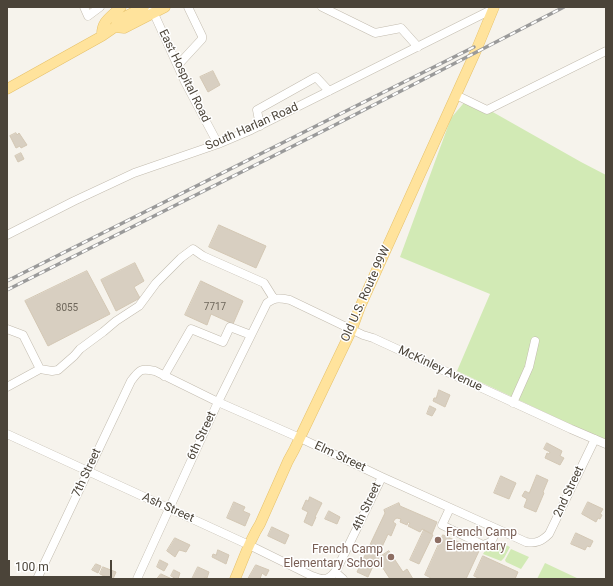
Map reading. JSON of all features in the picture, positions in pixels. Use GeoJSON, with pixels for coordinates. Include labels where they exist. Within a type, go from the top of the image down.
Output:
{"type":"FeatureCollection","features":[{"type":"Feature","properties":{"kind":"main road"},"geometry":{"type":"LineString","coordinates":[[102,36],[101,29],[103,23],[121,7]]}},
{"type":"Feature","properties":{"kind":"main road"},"geometry":{"type":"LineString","coordinates":[[7,89],[102,36],[115,27],[119,20],[144,7]]}},
{"type":"Feature","properties":{"kind":"main road"},"geometry":{"type":"LineString","coordinates":[[115,27],[124,28],[153,10],[165,7]]}},
{"type":"Feature","properties":{"kind":"main road","name":"Old U.S. Route 99W"},"geometry":{"type":"LineString","coordinates":[[235,579],[248,547],[288,461],[352,329],[360,307],[494,8]]}},
{"type":"Feature","properties":{"kind":"street"},"geometry":{"type":"LineString","coordinates":[[84,7],[88,16],[100,7]]}},
{"type":"Feature","properties":{"kind":"street"},"geometry":{"type":"LineString","coordinates":[[178,65],[202,40],[202,36],[188,7]]}},
{"type":"Feature","properties":{"kind":"street"},"geometry":{"type":"LineString","coordinates":[[322,7],[375,33],[402,28],[418,47]]}},
{"type":"Feature","properties":{"kind":"street","name":"South Harlan Road"},"geometry":{"type":"LineString","coordinates":[[7,235],[134,173],[218,144],[260,126],[494,8]]}},
{"type":"Feature","properties":{"kind":"street","name":"East Hospital Road"},"geometry":{"type":"LineString","coordinates":[[153,10],[185,82],[218,144]]}},
{"type":"Feature","properties":{"kind":"street"},"geometry":{"type":"LineString","coordinates":[[456,95],[488,110],[606,51]]}},
{"type":"Feature","properties":{"kind":"street"},"geometry":{"type":"LineString","coordinates":[[260,126],[257,110],[316,78],[329,91]]}},
{"type":"Feature","properties":{"kind":"street"},"geometry":{"type":"LineString","coordinates":[[7,387],[40,369],[52,372],[58,370],[74,356],[80,348],[103,332],[116,320],[139,306],[156,283],[181,258],[193,249],[203,256],[264,283],[274,299]]}},
{"type":"Feature","properties":{"kind":"street","name":"McKinley Avenue"},"geometry":{"type":"LineString","coordinates":[[274,299],[280,298],[290,300],[363,335],[373,338],[606,444]]}},
{"type":"Feature","properties":{"kind":"street","name":"6th Street"},"geometry":{"type":"LineString","coordinates":[[137,579],[218,402],[266,303],[274,299]]}},
{"type":"Feature","properties":{"kind":"street"},"geometry":{"type":"LineString","coordinates":[[164,376],[191,329],[224,342],[230,327],[251,336]]}},
{"type":"Feature","properties":{"kind":"street"},"geometry":{"type":"LineString","coordinates":[[7,329],[23,335],[40,369]]}},
{"type":"Feature","properties":{"kind":"street"},"geometry":{"type":"LineString","coordinates":[[513,403],[529,367],[535,342]]}},
{"type":"Feature","properties":{"kind":"street","name":"Elm Street"},"geometry":{"type":"LineString","coordinates":[[141,370],[145,369],[164,376],[497,530],[526,542],[532,543],[540,541]]}},
{"type":"Feature","properties":{"kind":"street","name":"7th Street"},"geometry":{"type":"LineString","coordinates":[[37,579],[131,381],[141,370]]}},
{"type":"Feature","properties":{"kind":"street","name":"Ash Street"},"geometry":{"type":"LineString","coordinates":[[7,434],[87,473]]}},
{"type":"Feature","properties":{"kind":"street","name":"Ash Street"},"geometry":{"type":"LineString","coordinates":[[7,438],[312,576],[323,579],[329,578]]}},
{"type":"Feature","properties":{"kind":"street","name":"2nd Street"},"geometry":{"type":"LineString","coordinates":[[540,541],[549,534],[552,529],[594,439]]}},
{"type":"Feature","properties":{"kind":"street","name":"4th Street"},"geometry":{"type":"LineString","coordinates":[[329,578],[333,576],[382,477]]}},
{"type":"Feature","properties":{"kind":"street"},"geometry":{"type":"LineString","coordinates":[[450,508],[442,525],[483,545],[491,542],[497,530]]}},
{"type":"Feature","properties":{"kind":"street"},"geometry":{"type":"LineString","coordinates":[[335,572],[343,579]]}},
{"type":"Feature","properties":{"kind":"green space"},"geometry":{"type":"Polygon","coordinates":[[[468,98],[606,175],[606,441],[457,371],[490,294],[400,257],[451,118],[468,98]]]}},
{"type":"Feature","properties":{"kind":"green space"},"geometry":{"type":"Polygon","coordinates":[[[496,543],[503,546],[504,544],[510,547],[501,561],[483,554],[486,549],[493,547],[496,543]]]}},
{"type":"Feature","properties":{"kind":"green space"},"geometry":{"type":"Polygon","coordinates":[[[511,549],[529,557],[521,569],[506,562],[505,560],[511,549]]]}},
{"type":"Feature","properties":{"kind":"green space"},"geometry":{"type":"Polygon","coordinates":[[[545,563],[579,579],[537,579],[545,563]]]}},
{"type":"Feature","properties":{"kind":"building"},"geometry":{"type":"Polygon","coordinates":[[[213,71],[220,85],[208,92],[200,77],[213,71]]]}},
{"type":"Feature","properties":{"kind":"building"},"geometry":{"type":"Polygon","coordinates":[[[16,133],[17,135],[19,133],[27,145],[21,148],[20,146],[16,148],[10,136],[16,133]]]}},
{"type":"Feature","properties":{"kind":"building"},"geometry":{"type":"Polygon","coordinates":[[[21,153],[24,159],[18,162],[15,156],[21,153]]]}},
{"type":"Feature","properties":{"kind":"building"},"geometry":{"type":"Polygon","coordinates":[[[219,225],[266,246],[256,268],[209,247],[219,225]]]}},
{"type":"Feature","properties":{"kind":"building"},"geometry":{"type":"Polygon","coordinates":[[[135,263],[144,281],[134,287],[140,298],[116,311],[101,280],[135,263]]]}},
{"type":"Feature","properties":{"kind":"building"},"geometry":{"type":"Polygon","coordinates":[[[87,271],[110,314],[48,346],[25,301],[87,271]]]}},
{"type":"Feature","properties":{"kind":"building"},"geometry":{"type":"Polygon","coordinates":[[[201,281],[243,301],[233,324],[211,314],[207,325],[185,315],[201,281]]]}},
{"type":"Feature","properties":{"kind":"building"},"geometry":{"type":"Polygon","coordinates":[[[439,390],[450,395],[445,407],[433,401],[439,390]]]}},
{"type":"Feature","properties":{"kind":"building"},"geometry":{"type":"Polygon","coordinates":[[[430,406],[436,409],[432,416],[427,414],[430,406]]]}},
{"type":"Feature","properties":{"kind":"building"},"geometry":{"type":"Polygon","coordinates":[[[547,443],[562,451],[560,456],[564,458],[560,465],[545,458],[547,453],[549,454],[550,452],[544,449],[547,443]]]}},
{"type":"Feature","properties":{"kind":"building"},"geometry":{"type":"Polygon","coordinates":[[[537,475],[548,480],[536,512],[524,507],[527,499],[522,496],[525,491],[529,493],[537,475]]]}},
{"type":"Feature","properties":{"kind":"building"},"geometry":{"type":"Polygon","coordinates":[[[501,476],[516,483],[509,499],[494,493],[501,476]]]}},
{"type":"Feature","properties":{"kind":"building"},"geometry":{"type":"Polygon","coordinates":[[[310,497],[322,503],[312,526],[304,522],[308,512],[302,509],[306,500],[308,501],[310,497]]]}},
{"type":"Feature","properties":{"kind":"building"},"geometry":{"type":"Polygon","coordinates":[[[234,502],[245,507],[243,511],[250,514],[245,526],[227,518],[234,502]]]}},
{"type":"Feature","properties":{"kind":"building"},"geometry":{"type":"Polygon","coordinates":[[[588,502],[603,509],[600,514],[602,515],[600,519],[598,518],[596,522],[582,514],[588,502]]]}},
{"type":"Feature","properties":{"kind":"building"},"geometry":{"type":"Polygon","coordinates":[[[399,503],[400,506],[437,522],[432,534],[422,529],[420,532],[408,526],[410,523],[408,522],[407,525],[400,522],[401,519],[395,519],[393,522],[396,524],[391,536],[388,534],[368,577],[357,572],[385,513],[384,510],[399,503]]]}},
{"type":"Feature","properties":{"kind":"building"},"geometry":{"type":"Polygon","coordinates":[[[329,511],[340,517],[337,524],[325,519],[329,511]]]}},
{"type":"Feature","properties":{"kind":"building"},"geometry":{"type":"Polygon","coordinates":[[[272,527],[289,535],[285,544],[268,536],[272,527]]]}},
{"type":"Feature","properties":{"kind":"building"},"geometry":{"type":"Polygon","coordinates":[[[424,530],[433,535],[419,564],[410,560],[424,530]]]}},
{"type":"Feature","properties":{"kind":"building"},"geometry":{"type":"Polygon","coordinates":[[[576,533],[593,541],[590,547],[587,546],[585,550],[571,544],[576,533]]]}},
{"type":"Feature","properties":{"kind":"building"},"geometry":{"type":"Polygon","coordinates":[[[443,535],[479,551],[466,579],[430,579],[431,578],[425,575],[443,535]]]}},
{"type":"Feature","properties":{"kind":"building"},"geometry":{"type":"Polygon","coordinates":[[[175,538],[190,545],[186,552],[179,550],[175,557],[167,551],[175,538]]]}},
{"type":"Feature","properties":{"kind":"building"},"geometry":{"type":"Polygon","coordinates":[[[218,550],[229,555],[226,564],[212,557],[213,554],[216,555],[218,550]]]}},
{"type":"Feature","properties":{"kind":"building"},"geometry":{"type":"Polygon","coordinates":[[[389,551],[403,572],[407,569],[413,579],[390,579],[377,559],[389,551]]]}},
{"type":"Feature","properties":{"kind":"building"},"geometry":{"type":"Polygon","coordinates":[[[483,556],[518,572],[515,579],[480,579],[474,576],[483,556]]]}},
{"type":"Feature","properties":{"kind":"building"},"geometry":{"type":"Polygon","coordinates":[[[160,560],[168,564],[164,571],[157,567],[160,560]]]}},
{"type":"Feature","properties":{"kind":"building"},"geometry":{"type":"Polygon","coordinates":[[[96,564],[101,566],[98,573],[92,570],[96,564]]]}},
{"type":"Feature","properties":{"kind":"building"},"geometry":{"type":"Polygon","coordinates":[[[256,565],[269,570],[266,576],[262,573],[260,579],[248,579],[256,565]]]}},
{"type":"Feature","properties":{"kind":"building"},"geometry":{"type":"Polygon","coordinates":[[[103,567],[116,572],[113,579],[100,574],[103,567]]]}},
{"type":"Feature","properties":{"kind":"building"},"geometry":{"type":"Polygon","coordinates":[[[198,567],[209,572],[207,578],[192,579],[198,567]]]}},
{"type":"Feature","properties":{"kind":"building"},"geometry":{"type":"Polygon","coordinates":[[[174,570],[180,573],[178,579],[171,576],[174,570]]]}},
{"type":"Feature","properties":{"kind":"building"},"geometry":{"type":"Polygon","coordinates":[[[161,574],[172,579],[157,579],[161,574]]]}},
{"type":"Feature","properties":{"kind":"railway"},"geometry":{"type":"LineString","coordinates":[[7,290],[329,128],[564,7]]}},
{"type":"Feature","properties":{"kind":"railway"},"geometry":{"type":"LineString","coordinates":[[7,281],[474,47]]}},
{"type":"Feature","properties":{"kind":"place","name":"French Camp Elementary"},"geometry":{"type":"Point","coordinates":[438,540]}},
{"type":"Feature","properties":{"kind":"place","name":"French Camp Elementary School"},"geometry":{"type":"Point","coordinates":[391,557]}}]}
